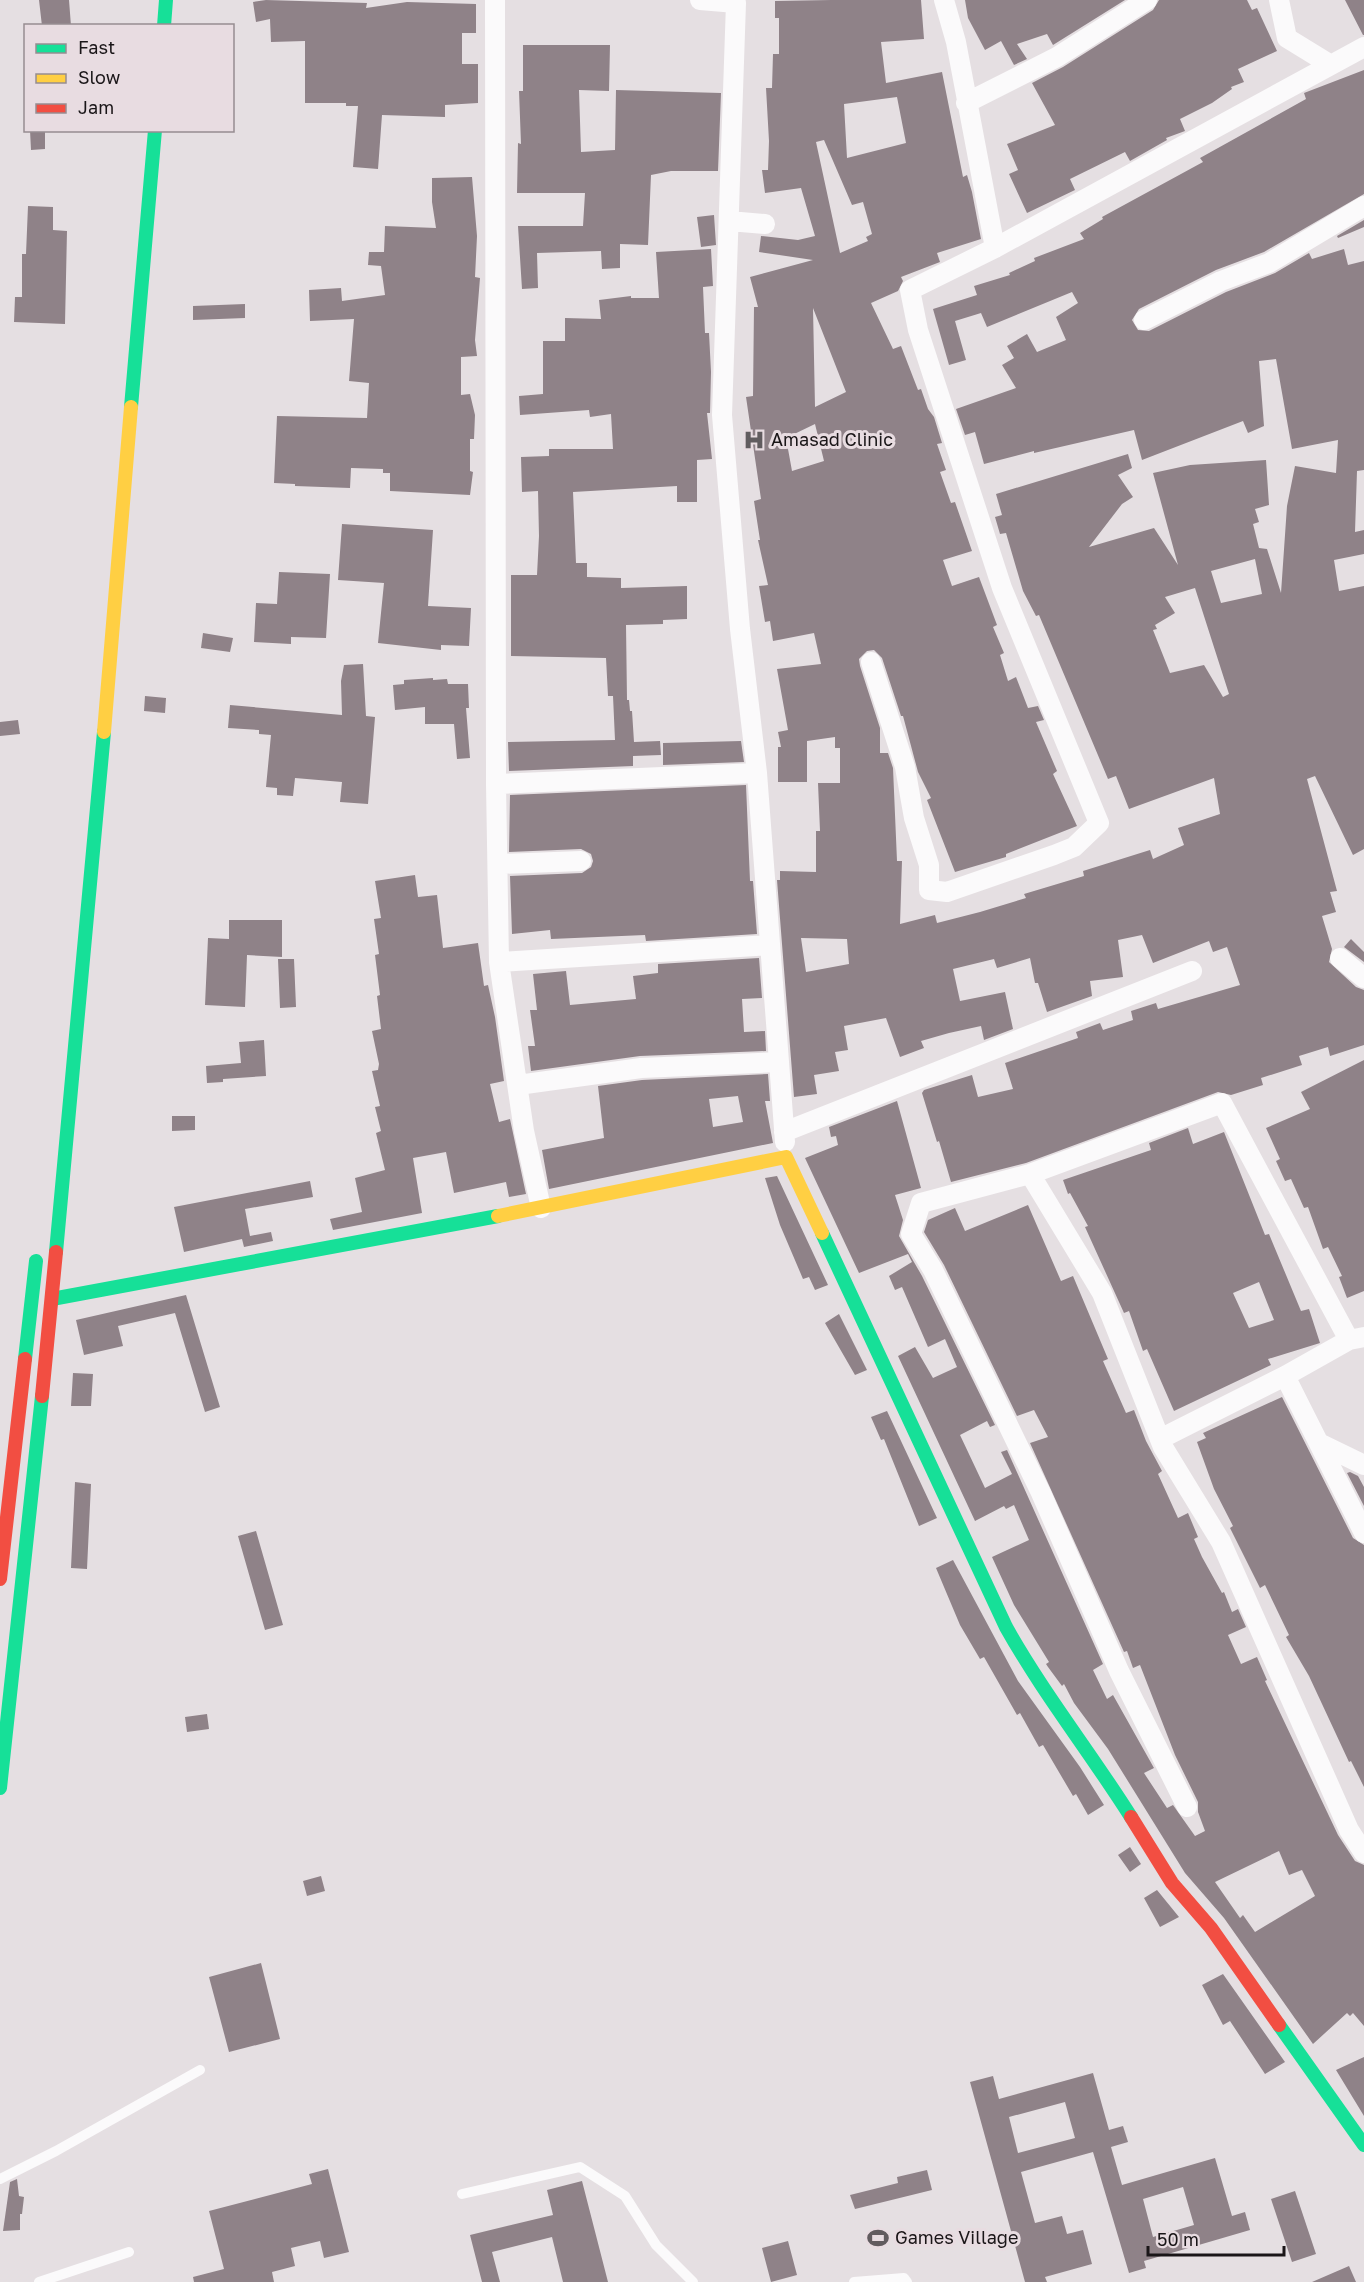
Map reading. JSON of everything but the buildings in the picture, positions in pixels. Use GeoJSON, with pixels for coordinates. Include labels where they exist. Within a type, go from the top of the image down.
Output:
{"type":"FeatureCollection","features":[{"type":"Feature","properties":{"kind":"street"},"geometry":{"type":"LineString","coordinates":[[152,24],[153,0]]}},
{"type":"Feature","properties":{"kind":"street"},"geometry":{"type":"LineString","coordinates":[[164,24],[166,0]]}},
{"type":"Feature","properties":{"kind":"street"},"geometry":{"type":"LineString","coordinates":[[495,0],[496,784],[499,962],[524,1131],[541,1208]]}},
{"type":"Feature","properties":{"kind":"street"},"geometry":{"type":"LineString","coordinates":[[700,0],[736,3],[722,415],[740,629],[757,773],[786,1157],[1001,1616],[1032,1672],[1094,1758],[1172,1883],[1211,1928],[1364,2145]]}},
{"type":"Feature","properties":{"kind":"street"},"geometry":{"type":"LineString","coordinates":[[944,0],[956,42],[995,248]]}},
{"type":"Feature","properties":{"kind":"street"},"geometry":{"type":"LineString","coordinates":[[966,102],[1057,57],[1147,0]]}},
{"type":"Feature","properties":{"kind":"street"},"geometry":{"type":"LineString","coordinates":[[1279,0],[1287,38],[1331,65]]}},
{"type":"Feature","properties":{"kind":"street"},"geometry":{"type":"LineString","coordinates":[[872,662],[906,767],[914,818],[930,865],[928,890],[947,892],[1054,855],[1074,847],[1099,823],[1002,588],[918,330],[910,290],[995,248],[1364,47]]}},
{"type":"Feature","properties":{"kind":"street"},"geometry":{"type":"LineString","coordinates":[[60,1053],[143,132]]}},
{"type":"Feature","properties":{"kind":"street"},"geometry":{"type":"LineString","coordinates":[[0,1788],[52,1299],[83,975],[155,132]]}},
{"type":"Feature","properties":{"kind":"street"},"geometry":{"type":"LineString","coordinates":[[1144,320],[1221,282],[1269,263],[1364,206]]}},
{"type":"Feature","properties":{"kind":"street"},"geometry":{"type":"LineString","coordinates":[[729,221],[765,224]]}},
{"type":"Feature","properties":{"kind":"street"},"geometry":{"type":"LineString","coordinates":[[496,784],[757,773]]}},
{"type":"Feature","properties":{"kind":"street"},"geometry":{"type":"LineString","coordinates":[[498,864],[581,861]]}},
{"type":"Feature","properties":{"kind":"street"},"geometry":{"type":"LineString","coordinates":[[499,962],[770,945]]}},
{"type":"Feature","properties":{"kind":"street"},"geometry":{"type":"LineString","coordinates":[[1340,958],[1364,978]]}},
{"type":"Feature","properties":{"kind":"street"},"geometry":{"type":"LineString","coordinates":[[784,1132],[1192,971]]}},
{"type":"Feature","properties":{"kind":"street"},"geometry":{"type":"LineString","coordinates":[[518,1085],[641,1068],[779,1062]]}},
{"type":"Feature","properties":{"kind":"street"},"geometry":{"type":"LineString","coordinates":[[1160,1439],[1356,1338],[1222,1103],[1030,1174],[921,1203],[910,1234],[933,1270],[1041,1493],[1119,1671],[1187,1807]]}},
{"type":"Feature","properties":{"kind":"street"},"geometry":{"type":"LineString","coordinates":[[52,1299],[541,1208],[786,1157]]}},
{"type":"Feature","properties":{"kind":"street"},"geometry":{"type":"LineString","coordinates":[[1030,1174],[1102,1293],[1160,1439],[1221,1542],[1349,1830],[1364,1853]]}},
{"type":"Feature","properties":{"kind":"street"},"geometry":{"type":"LineString","coordinates":[[0,1579],[37,1252]]}},
{"type":"Feature","properties":{"kind":"street"},"geometry":{"type":"LineString","coordinates":[[1285,1376],[1364,1533]]}},
{"type":"Feature","properties":{"kind":"street"},"geometry":{"type":"LineString","coordinates":[[1321,1444],[1364,1465]]}},
{"type":"Feature","properties":{"kind":"lane"},"geometry":{"type":"LineString","coordinates":[[0,2179],[57,2151],[200,2070]]}},
{"type":"Feature","properties":{"kind":"lane"},"geometry":{"type":"LineString","coordinates":[[462,2194],[580,2167],[625,2196],[656,2245],[693,2282]]}},
{"type":"Feature","properties":{"kind":"lane"},"geometry":{"type":"LineString","coordinates":[[39,2282],[129,2252]]}},
{"type":"Feature","properties":{"kind":"lane"},"geometry":{"type":"LineString","coordinates":[[854,2282],[904,2278],[908,2282]]}},
{"type":"Feature","properties":{"kind":"traffic: fast"},"geometry":{"type":"LineString","coordinates":[[164,24],[166,0]]}},
{"type":"Feature","properties":{"kind":"traffic: fast"},"geometry":{"type":"LineString","coordinates":[[131,407],[155,132]]}},
{"type":"Feature","properties":{"kind":"traffic: fast"},"geometry":{"type":"LineString","coordinates":[[56,1252],[104,732]]}},
{"type":"Feature","properties":{"kind":"traffic: fast"},"geometry":{"type":"LineString","coordinates":[[52,1299],[498,1216]]}},
{"type":"Feature","properties":{"kind":"traffic: fast"},"geometry":{"type":"LineString","coordinates":[[822,1233],[1006,1627],[1035,1675],[1131,1817]]}},
{"type":"Feature","properties":{"kind":"traffic: fast"},"geometry":{"type":"LineString","coordinates":[[25,1359],[36,1261]]}},
{"type":"Feature","properties":{"kind":"traffic: fast"},"geometry":{"type":"LineString","coordinates":[[0,1788],[42,1396]]}},
{"type":"Feature","properties":{"kind":"traffic: fast"},"geometry":{"type":"LineString","coordinates":[[1279,2025],[1364,2145]]}},
{"type":"Feature","properties":{"kind":"traffic: slow"},"geometry":{"type":"LineString","coordinates":[[104,732],[131,407]]}},
{"type":"Feature","properties":{"kind":"traffic: slow"},"geometry":{"type":"LineString","coordinates":[[498,1216],[786,1157],[822,1233]]}},
{"type":"Feature","properties":{"kind":"traffic: jam"},"geometry":{"type":"LineString","coordinates":[[42,1396],[56,1252]]}},
{"type":"Feature","properties":{"kind":"traffic: jam"},"geometry":{"type":"LineString","coordinates":[[0,1579],[25,1359]]}},
{"type":"Feature","properties":{"kind":"traffic: jam"},"geometry":{"type":"LineString","coordinates":[[1131,1817],[1172,1883],[1211,1928],[1279,2025]]}},
{"type":"Feature","properties":{"kind":"place","name":"Amasad Clinic"},"geometry":{"type":"Point","coordinates":[754,440]}},
{"type":"Feature","properties":{"kind":"place","name":"Games Village"},"geometry":{"type":"Point","coordinates":[878,2238]}}]}
